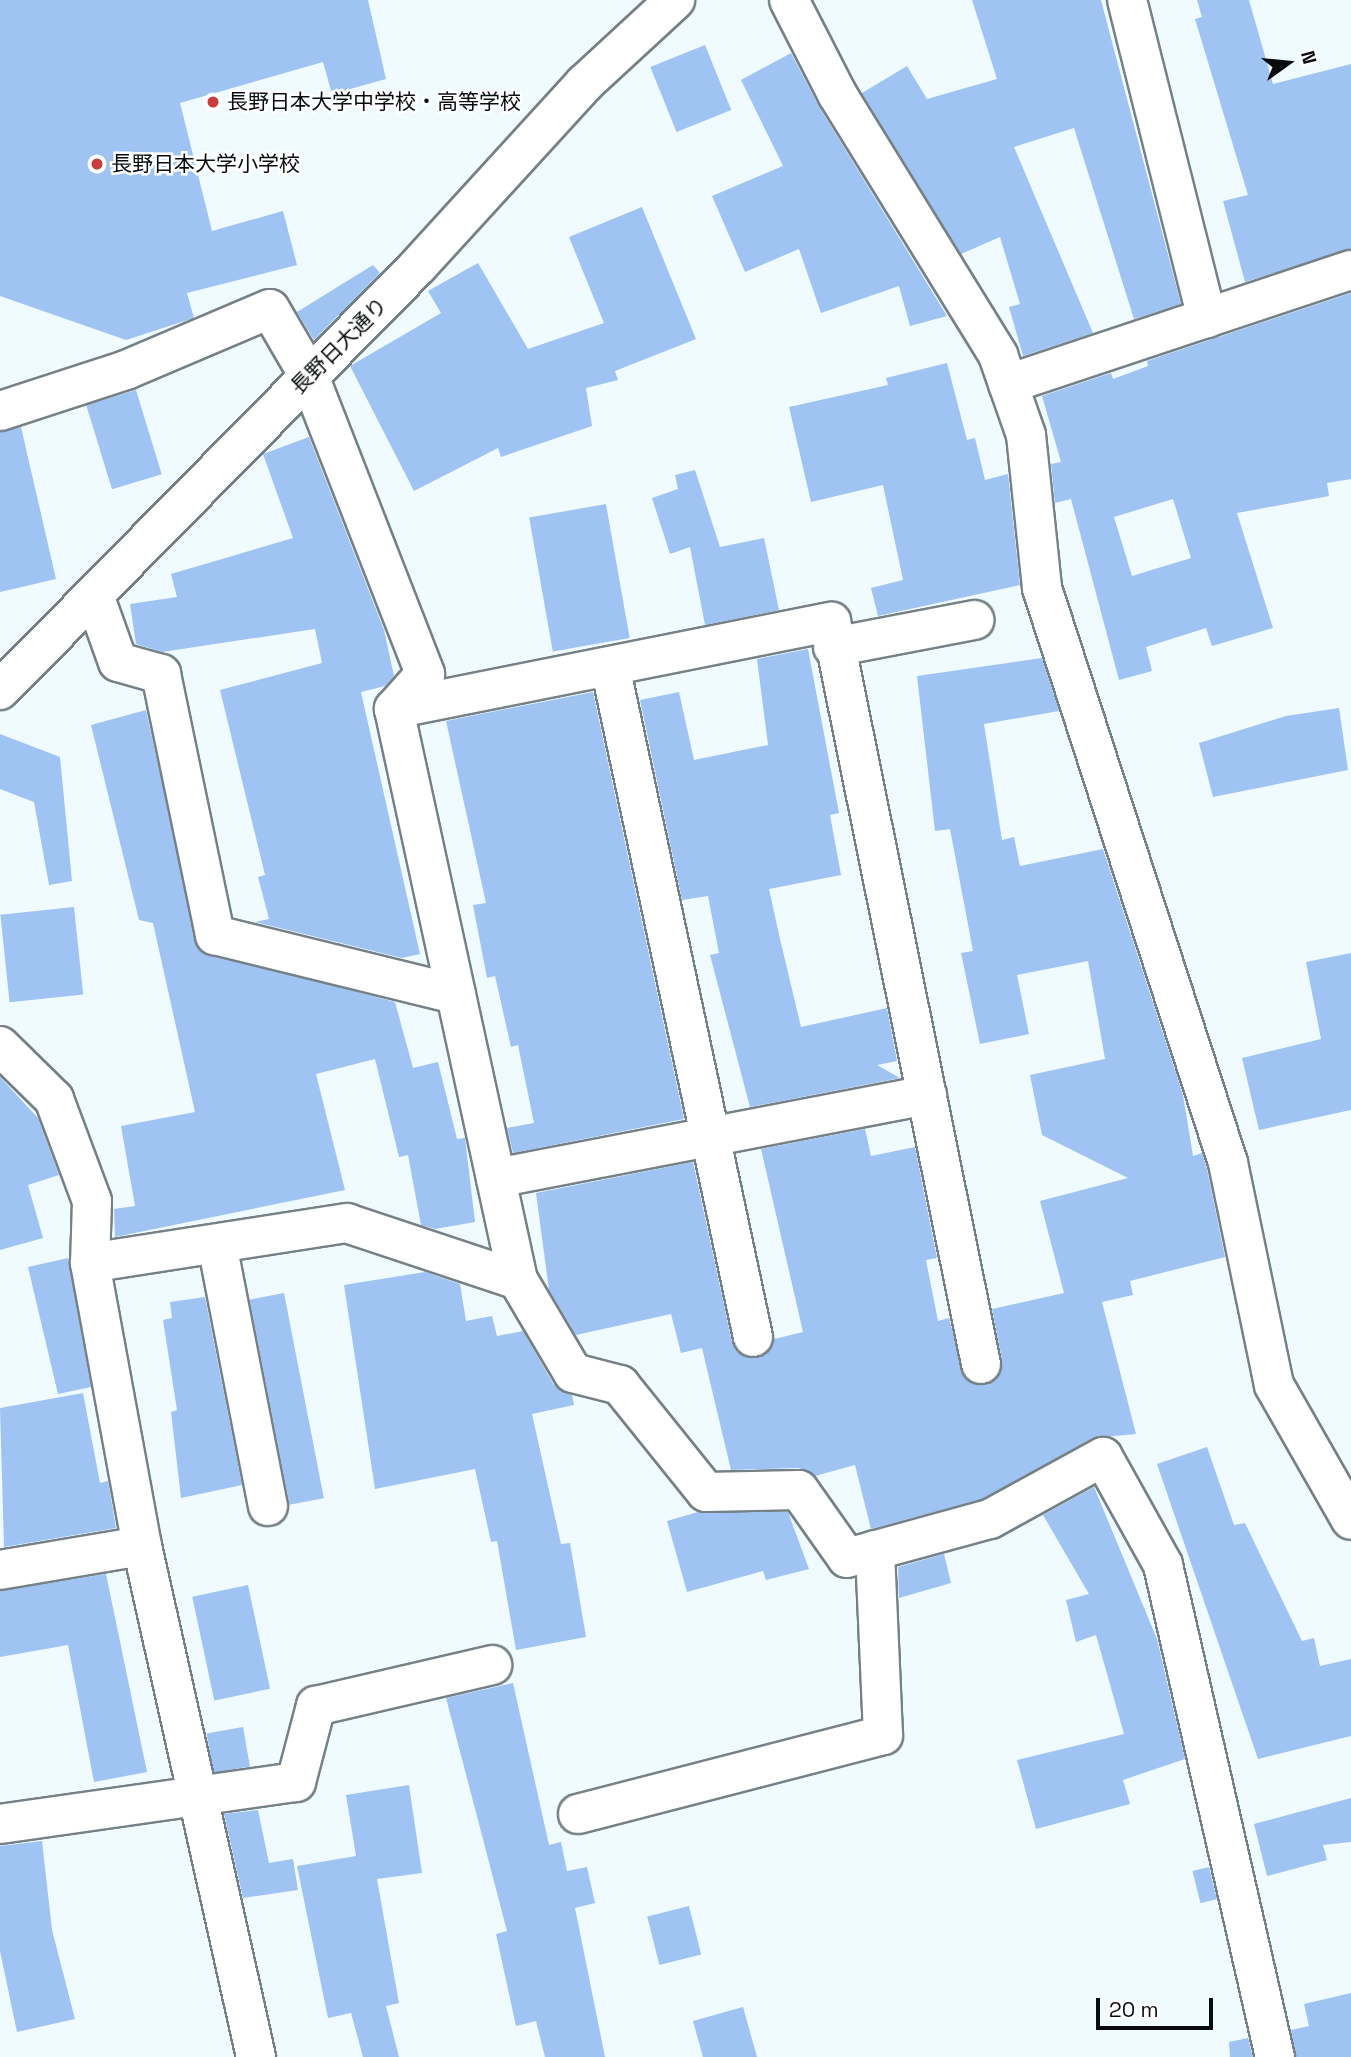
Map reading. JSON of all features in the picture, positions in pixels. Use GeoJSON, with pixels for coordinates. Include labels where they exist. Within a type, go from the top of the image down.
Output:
{"type":"FeatureCollection","features":[{"type":"Feature","properties":{"kind":"street","name":"長野日大通り"},"geometry":{"type":"LineString","coordinates":[[0,690],[509,171],[584,84],[675,0]]}},
{"type":"Feature","properties":{"kind":"street"},"geometry":{"type":"LineString","coordinates":[[789,0],[837,94],[998,355],[1026,435],[1042,588],[1228,1163],[1274,1385],[1351,1520]]}},
{"type":"Feature","properties":{"kind":"street"},"geometry":{"type":"LineString","coordinates":[[1126,0],[1207,318]]}},
{"type":"Feature","properties":{"kind":"street"},"geometry":{"type":"LineString","coordinates":[[1008,384],[1351,270]]}},
{"type":"Feature","properties":{"kind":"street"},"geometry":{"type":"LineString","coordinates":[[0,411],[126,370],[270,309],[309,376],[425,674],[394,709]]}},
{"type":"Feature","properties":{"kind":"street"},"geometry":{"type":"LineString","coordinates":[[94,595],[118,662],[161,674],[215,935],[307,963],[456,994]]}},
{"type":"Feature","properties":{"kind":"street"},"geometry":{"type":"LineString","coordinates":[[833,647],[974,620]]}},
{"type":"Feature","properties":{"kind":"street"},"geometry":{"type":"LineString","coordinates":[[394,709],[831,622],[833,647],[981,1364]]}},
{"type":"Feature","properties":{"kind":"street"},"geometry":{"type":"LineString","coordinates":[[610,666],[753,1337]]}},
{"type":"Feature","properties":{"kind":"street"},"geometry":{"type":"LineString","coordinates":[[394,709],[518,1280],[573,1373],[620,1385],[706,1492],[799,1490],[846,1558],[990,1519],[1103,1457],[1163,1565],[1275,2057]]}},
{"type":"Feature","properties":{"kind":"street"},"geometry":{"type":"LineString","coordinates":[[0,1046],[54,1099],[92,1201],[90,1263],[142,1546],[256,2057]]}},
{"type":"Feature","properties":{"kind":"street"},"geometry":{"type":"LineString","coordinates":[[496,1178],[927,1095]]}},
{"type":"Feature","properties":{"kind":"street"},"geometry":{"type":"LineString","coordinates":[[90,1263],[347,1223],[518,1280]]}},
{"type":"Feature","properties":{"kind":"street"},"geometry":{"type":"LineString","coordinates":[[217,1244],[268,1506]]}},
{"type":"Feature","properties":{"kind":"street"},"geometry":{"type":"LineString","coordinates":[[0,1570],[142,1546]]}},
{"type":"Feature","properties":{"kind":"street"},"geometry":{"type":"LineString","coordinates":[[578,1814],[883,1734],[875,1550]]}},
{"type":"Feature","properties":{"kind":"street"},"geometry":{"type":"LineString","coordinates":[[0,1824],[296,1782],[316,1706],[492,1665]]}},
{"type":"Feature","properties":{"kind":"building","name":"長野日本大学中学校・高等学校"},"geometry":{"type":"Polygon","coordinates":[[[0,0],[368,0],[386,79],[332,94],[323,62],[180,103],[212,231],[283,211],[297,265],[187,293],[194,318],[126,340],[0,296],[0,0]]]}},
{"type":"Feature","properties":{"kind":"building"},"geometry":{"type":"Polygon","coordinates":[[[972,0],[1101,0],[1181,304],[1134,319],[1074,128],[1014,147],[1093,333],[1023,356],[1009,307],[1020,304],[1000,237],[961,254],[862,93],[907,66],[927,99],[997,79],[972,0]]]}},
{"type":"Feature","properties":{"kind":"building"},"geometry":{"type":"Polygon","coordinates":[[[1197,0],[1249,0],[1273,84],[1351,64],[1351,249],[1245,282],[1223,201],[1248,195],[1195,19],[1202,17],[1197,0]]]}},
{"type":"Feature","properties":{"kind":"building"},"geometry":{"type":"Polygon","coordinates":[[[705,45],[731,110],[677,132],[650,67],[705,45]]]}},
{"type":"Feature","properties":{"kind":"building"},"geometry":{"type":"Polygon","coordinates":[[[791,53],[818,105],[947,316],[910,326],[899,286],[821,313],[799,249],[745,272],[712,196],[783,166],[741,80],[791,53]]]}},
{"type":"Feature","properties":{"kind":"building"},"geometry":{"type":"Polygon","coordinates":[[[642,207],[696,339],[615,371],[618,380],[586,388],[592,426],[501,457],[498,448],[414,491],[350,366],[441,313],[428,291],[478,263],[528,349],[604,323],[569,237],[642,207]]]}},
{"type":"Feature","properties":{"kind":"building"},"geometry":{"type":"Polygon","coordinates":[[[373,265],[380,273],[314,340],[297,312],[373,265]]]}},
{"type":"Feature","properties":{"kind":"building"},"geometry":{"type":"Polygon","coordinates":[[[1351,293],[1351,479],[1327,483],[1329,496],[1237,513],[1273,628],[1212,646],[1206,628],[1146,647],[1152,671],[1119,680],[1071,499],[1055,503],[1051,464],[1061,462],[1042,396],[1111,373],[1113,379],[1148,366],[1147,361],[1351,293]],[[1173,499],[1114,517],[1132,576],[1191,558],[1173,499]]]}},
{"type":"Feature","properties":{"kind":"building"},"geometry":{"type":"Polygon","coordinates":[[[947,363],[967,440],[975,438],[985,480],[1008,474],[1020,585],[878,616],[871,588],[903,580],[883,485],[811,502],[789,407],[888,385],[886,378],[947,363]]]}},
{"type":"Feature","properties":{"kind":"building"},"geometry":{"type":"Polygon","coordinates":[[[136,390],[162,474],[112,489],[86,405],[136,390]]]}},
{"type":"Feature","properties":{"kind":"building"},"geometry":{"type":"Polygon","coordinates":[[[21,427],[56,579],[0,592],[0,432],[21,427]]]}},
{"type":"Feature","properties":{"kind":"building"},"geometry":{"type":"Polygon","coordinates":[[[309,437],[384,630],[394,676],[385,686],[361,692],[420,954],[402,958],[255,922],[269,919],[258,877],[265,875],[220,690],[322,663],[315,629],[162,652],[136,644],[130,604],[177,597],[171,574],[293,538],[263,454],[309,437]]]}},
{"type":"Feature","properties":{"kind":"building"},"geometry":{"type":"Polygon","coordinates":[[[695,470],[720,547],[764,538],[779,610],[705,625],[690,547],[670,554],[652,498],[678,489],[675,475],[695,470]]]}},
{"type":"Feature","properties":{"kind":"building"},"geometry":{"type":"Polygon","coordinates":[[[606,504],[630,638],[553,651],[529,518],[606,504]]]}},
{"type":"Feature","properties":{"kind":"building"},"geometry":{"type":"Polygon","coordinates":[[[808,649],[839,813],[830,815],[841,875],[769,889],[801,1027],[887,1008],[897,1061],[877,1065],[900,1078],[750,1107],[710,955],[719,953],[708,896],[682,900],[640,700],[679,692],[694,760],[768,745],[757,659],[808,649]]]}},
{"type":"Feature","properties":{"kind":"building"},"geometry":{"type":"Polygon","coordinates":[[[1042,658],[1059,711],[984,724],[1002,840],[1014,837],[1020,866],[1103,849],[1183,1095],[1193,1156],[1202,1153],[1207,1169],[1225,1257],[1130,1281],[1133,1295],[1102,1302],[1136,1434],[1093,1438],[982,1499],[871,1529],[855,1465],[815,1476],[799,1468],[731,1470],[702,1348],[681,1353],[671,1314],[576,1335],[549,1290],[536,1193],[693,1162],[732,1342],[737,1352],[757,1358],[774,1339],[803,1332],[761,1149],[865,1129],[871,1156],[915,1147],[937,1258],[926,1260],[938,1321],[949,1318],[965,1379],[985,1385],[996,1380],[1002,1360],[992,1309],[1064,1293],[1040,1201],[1128,1178],[1042,1135],[1030,1075],[1105,1059],[1088,961],[1017,975],[1029,1034],[980,1044],[961,953],[973,951],[950,829],[935,831],[917,676],[1042,658]]]}},
{"type":"Feature","properties":{"kind":"building"},"geometry":{"type":"Polygon","coordinates":[[[593,692],[684,1119],[513,1153],[507,1128],[534,1123],[518,1045],[511,1047],[495,976],[487,978],[473,905],[486,903],[446,721],[593,692]]]}},
{"type":"Feature","properties":{"kind":"building"},"geometry":{"type":"Polygon","coordinates":[[[1339,708],[1348,770],[1213,797],[1199,743],[1286,716],[1339,708]]]}},
{"type":"Feature","properties":{"kind":"building"},"geometry":{"type":"Polygon","coordinates":[[[146,710],[199,950],[395,1002],[413,1068],[438,1062],[457,1139],[465,1138],[475,1222],[435,1229],[421,1225],[408,1155],[399,1157],[375,1059],[316,1074],[345,1190],[115,1237],[114,1209],[135,1206],[121,1126],[195,1112],[153,923],[139,920],[91,725],[146,710]]]}},
{"type":"Feature","properties":{"kind":"building"},"geometry":{"type":"Polygon","coordinates":[[[0,734],[60,757],[72,881],[49,885],[34,802],[0,789],[0,734]]]}},
{"type":"Feature","properties":{"kind":"building"},"geometry":{"type":"Polygon","coordinates":[[[74,907],[83,995],[10,1002],[0,915],[74,907]]]}},
{"type":"Feature","properties":{"kind":"building"},"geometry":{"type":"Polygon","coordinates":[[[1351,953],[1351,1110],[1259,1130],[1242,1058],[1321,1039],[1306,962],[1351,953]]]}},
{"type":"Feature","properties":{"kind":"building"},"geometry":{"type":"Polygon","coordinates":[[[0,1077],[38,1118],[59,1175],[28,1185],[43,1238],[0,1250],[0,1077]]]}},
{"type":"Feature","properties":{"kind":"building"},"geometry":{"type":"Polygon","coordinates":[[[68,1258],[91,1387],[58,1394],[28,1267],[68,1258]]]}},
{"type":"Feature","properties":{"kind":"building"},"geometry":{"type":"Polygon","coordinates":[[[425,1272],[460,1284],[466,1321],[492,1316],[497,1336],[523,1331],[554,1385],[572,1395],[574,1405],[532,1414],[561,1544],[570,1543],[586,1637],[516,1650],[497,1541],[491,1542],[475,1469],[375,1489],[344,1285],[425,1272]]]}},
{"type":"Feature","properties":{"kind":"building"},"geometry":{"type":"Polygon","coordinates":[[[284,1293],[324,1498],[290,1505],[250,1300],[284,1293]]]}},
{"type":"Feature","properties":{"kind":"building"},"geometry":{"type":"Polygon","coordinates":[[[205,1297],[242,1485],[181,1498],[171,1412],[177,1410],[163,1320],[172,1318],[170,1302],[205,1297]]]}},
{"type":"Feature","properties":{"kind":"building"},"geometry":{"type":"Polygon","coordinates":[[[83,1393],[100,1483],[108,1481],[116,1528],[4,1547],[0,1408],[83,1393]]]}},
{"type":"Feature","properties":{"kind":"building"},"geometry":{"type":"Polygon","coordinates":[[[1207,1447],[1234,1525],[1245,1523],[1302,1641],[1314,1638],[1320,1666],[1351,1659],[1351,1736],[1258,1759],[1157,1464],[1207,1447]]]}},
{"type":"Feature","properties":{"kind":"building"},"geometry":{"type":"Polygon","coordinates":[[[1094,1487],[1157,1639],[1185,1759],[1123,1780],[1130,1804],[1036,1829],[1017,1760],[1124,1734],[1096,1635],[1076,1642],[1066,1600],[1089,1594],[1043,1515],[1094,1487]]]}},
{"type":"Feature","properties":{"kind":"building"},"geometry":{"type":"Polygon","coordinates":[[[698,1512],[788,1512],[809,1569],[766,1580],[763,1571],[687,1592],[667,1521],[698,1512]]]}},
{"type":"Feature","properties":{"kind":"building"},"geometry":{"type":"Polygon","coordinates":[[[944,1554],[951,1583],[899,1598],[898,1567],[944,1554]]]}},
{"type":"Feature","properties":{"kind":"building"},"geometry":{"type":"Polygon","coordinates":[[[106,1574],[147,1772],[94,1782],[68,1645],[0,1657],[0,1591],[106,1574]]]}},
{"type":"Feature","properties":{"kind":"building"},"geometry":{"type":"Polygon","coordinates":[[[248,1585],[270,1689],[214,1701],[192,1597],[248,1585]]]}},
{"type":"Feature","properties":{"kind":"building"},"geometry":{"type":"Polygon","coordinates":[[[513,1683],[549,1845],[561,1842],[567,1871],[587,1867],[595,1903],[575,1908],[605,2057],[545,2057],[536,2021],[516,2026],[496,1934],[507,1931],[446,1698],[513,1683]]]}},
{"type":"Feature","properties":{"kind":"building"},"geometry":{"type":"Polygon","coordinates":[[[243,1727],[250,1766],[214,1773],[207,1733],[243,1727]]]}},
{"type":"Feature","properties":{"kind":"building"},"geometry":{"type":"Polygon","coordinates":[[[409,1785],[422,1873],[377,1879],[399,2003],[386,2006],[399,2057],[363,2057],[351,2013],[328,2018],[297,1866],[356,1856],[346,1795],[409,1785]]]}},
{"type":"Feature","properties":{"kind":"building"},"geometry":{"type":"Polygon","coordinates":[[[1351,1798],[1351,1842],[1323,1845],[1327,1860],[1267,1876],[1254,1824],[1351,1798]]]}},
{"type":"Feature","properties":{"kind":"building"},"geometry":{"type":"Polygon","coordinates":[[[258,1810],[269,1863],[293,1859],[298,1890],[243,1898],[224,1814],[258,1810]]]}},
{"type":"Feature","properties":{"kind":"building"},"geometry":{"type":"Polygon","coordinates":[[[42,1841],[52,1930],[75,2019],[17,2032],[0,1951],[0,1846],[42,1841]]]}},
{"type":"Feature","properties":{"kind":"building"},"geometry":{"type":"Polygon","coordinates":[[[1209,1867],[1217,1899],[1200,1903],[1193,1871],[1209,1867]]]}},
{"type":"Feature","properties":{"kind":"building"},"geometry":{"type":"Polygon","coordinates":[[[689,1906],[701,1955],[659,1965],[647,1916],[689,1906]]]}},
{"type":"Feature","properties":{"kind":"building"},"geometry":{"type":"Polygon","coordinates":[[[1351,1993],[1351,2057],[1296,2057],[1291,2030],[1309,2026],[1304,2004],[1351,1993]]]}},
{"type":"Feature","properties":{"kind":"building"},"geometry":{"type":"Polygon","coordinates":[[[743,2007],[757,2057],[703,2057],[693,2021],[743,2007]]]}},
{"type":"Feature","properties":{"kind":"building"},"geometry":{"type":"Polygon","coordinates":[[[1248,2038],[1253,2057],[1230,2057],[1229,2042],[1248,2038]]]}},
{"type":"Feature","properties":{"kind":"place","name":"長野日本大学中学校・高等学校"},"geometry":{"type":"Point","coordinates":[213,102]}},
{"type":"Feature","properties":{"kind":"place","name":"長野日本大学小学校"},"geometry":{"type":"Point","coordinates":[97,164]}}]}
